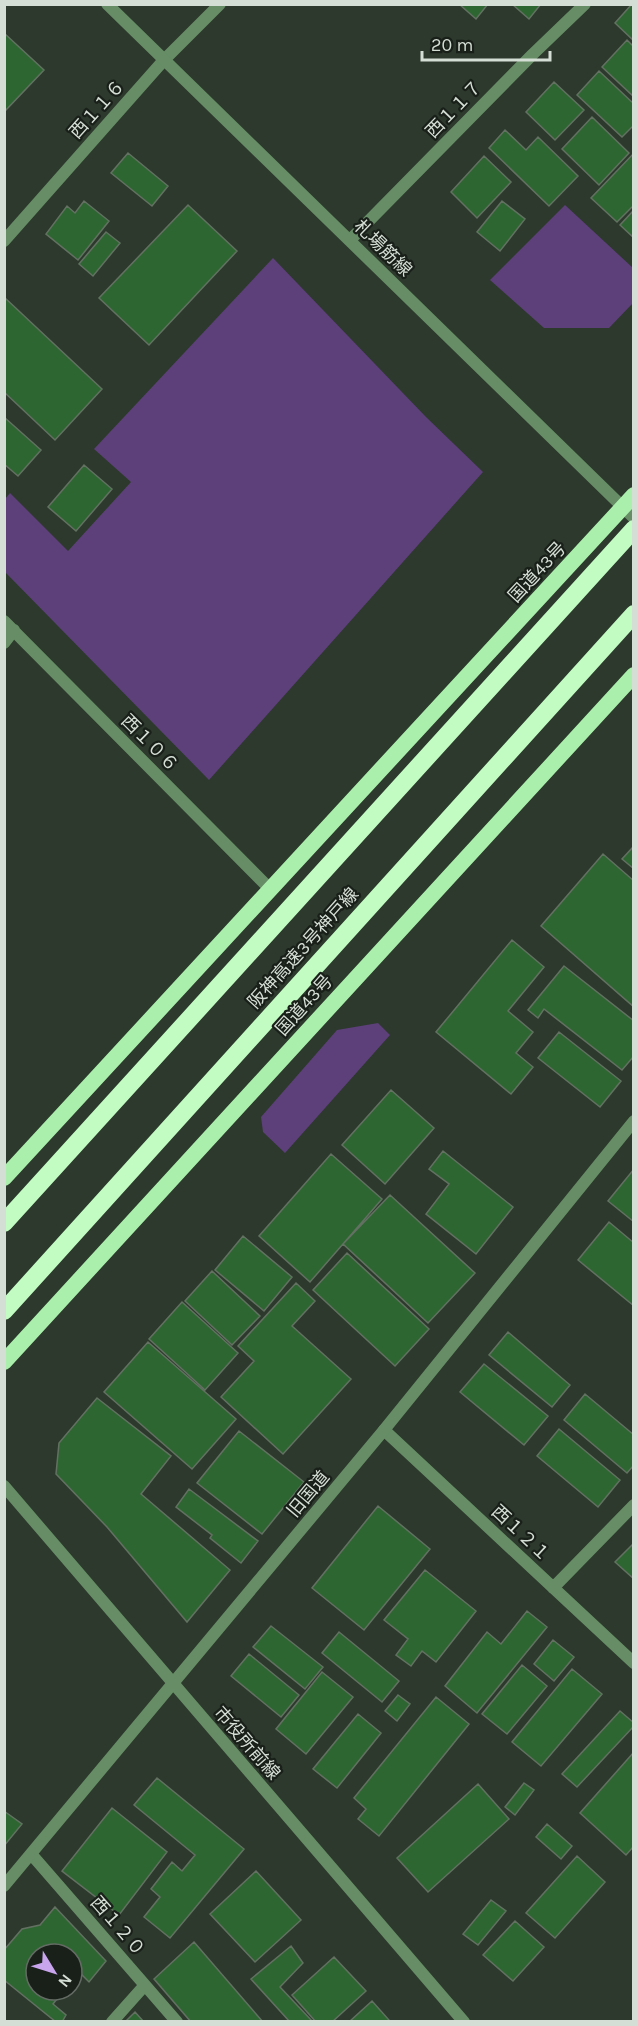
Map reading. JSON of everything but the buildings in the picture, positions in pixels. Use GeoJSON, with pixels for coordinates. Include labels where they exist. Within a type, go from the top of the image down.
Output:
{"type":"FeatureCollection","features":[{"type":"Feature","properties":{"kind":"highway","name":"国道43号"},"geometry":{"type":"LineString","coordinates":[[4,1178],[630,507]]}},
{"type":"Feature","properties":{"kind":"highway","name":"阪神高速3号神戸線"},"geometry":{"type":"LineString","coordinates":[[4,1223],[633,529]]}},
{"type":"Feature","properties":{"kind":"highway","name":"阪神高速3号神戸線"},"geometry":{"type":"LineString","coordinates":[[4,1311],[633,614]]}},
{"type":"Feature","properties":{"kind":"highway","name":"国道43号"},"geometry":{"type":"LineString","coordinates":[[4,1362],[633,675]]}},
{"type":"Feature","properties":{"kind":"street","name":"札場筋線"},"geometry":{"type":"LineString","coordinates":[[107,4],[630,507]]}},
{"type":"Feature","properties":{"kind":"street","name":"西１１６"},"geometry":{"type":"LineString","coordinates":[[4,241],[164,60],[220,4]]}},
{"type":"Feature","properties":{"kind":"street","name":"西１１７"},"geometry":{"type":"LineString","coordinates":[[350,240],[585,4]]}},
{"type":"Feature","properties":{"kind":"street","name":"西１０６"},"geometry":{"type":"LineString","coordinates":[[4,621],[271,890]]}},
{"type":"Feature","properties":{"kind":"street"},"geometry":{"type":"LineString","coordinates":[[4,643],[14,630]]}},
{"type":"Feature","properties":{"kind":"street","name":"旧国道"},"geometry":{"type":"LineString","coordinates":[[4,1886],[384,1430],[633,1121]]}},
{"type":"Feature","properties":{"kind":"street","name":"西１２１"},"geometry":{"type":"LineString","coordinates":[[384,1430],[633,1663]]}},
{"type":"Feature","properties":{"kind":"street","name":"市役所前線"},"geometry":{"type":"LineString","coordinates":[[4,1486],[464,2022]]}},
{"type":"Feature","properties":{"kind":"street"},"geometry":{"type":"LineString","coordinates":[[553,1588],[633,1505]]}},
{"type":"Feature","properties":{"kind":"street","name":"西１２０"},"geometry":{"type":"LineString","coordinates":[[32,1855],[177,2022]]}},
{"type":"Feature","properties":{"kind":"street"},"geometry":{"type":"LineString","coordinates":[[112,2022],[145,1985]]}},
{"type":"Feature","properties":{"kind":"shaded area"},"geometry":{"type":"Polygon","coordinates":[[[565,205],[633,268],[633,303],[609,328],[544,328],[490,280],[565,205]]]}},
{"type":"Feature","properties":{"kind":"shaded area"},"geometry":{"type":"Polygon","coordinates":[[[273,258],[426,417],[483,472],[209,780],[5,572],[5,499],[10,493],[68,551],[131,482],[94,449],[273,258]]]}},
{"type":"Feature","properties":{"kind":"shaded area"},"geometry":{"type":"Polygon","coordinates":[[[378,1023],[390,1035],[285,1153],[263,1132],[261,1117],[337,1030],[378,1023]]]}}]}
